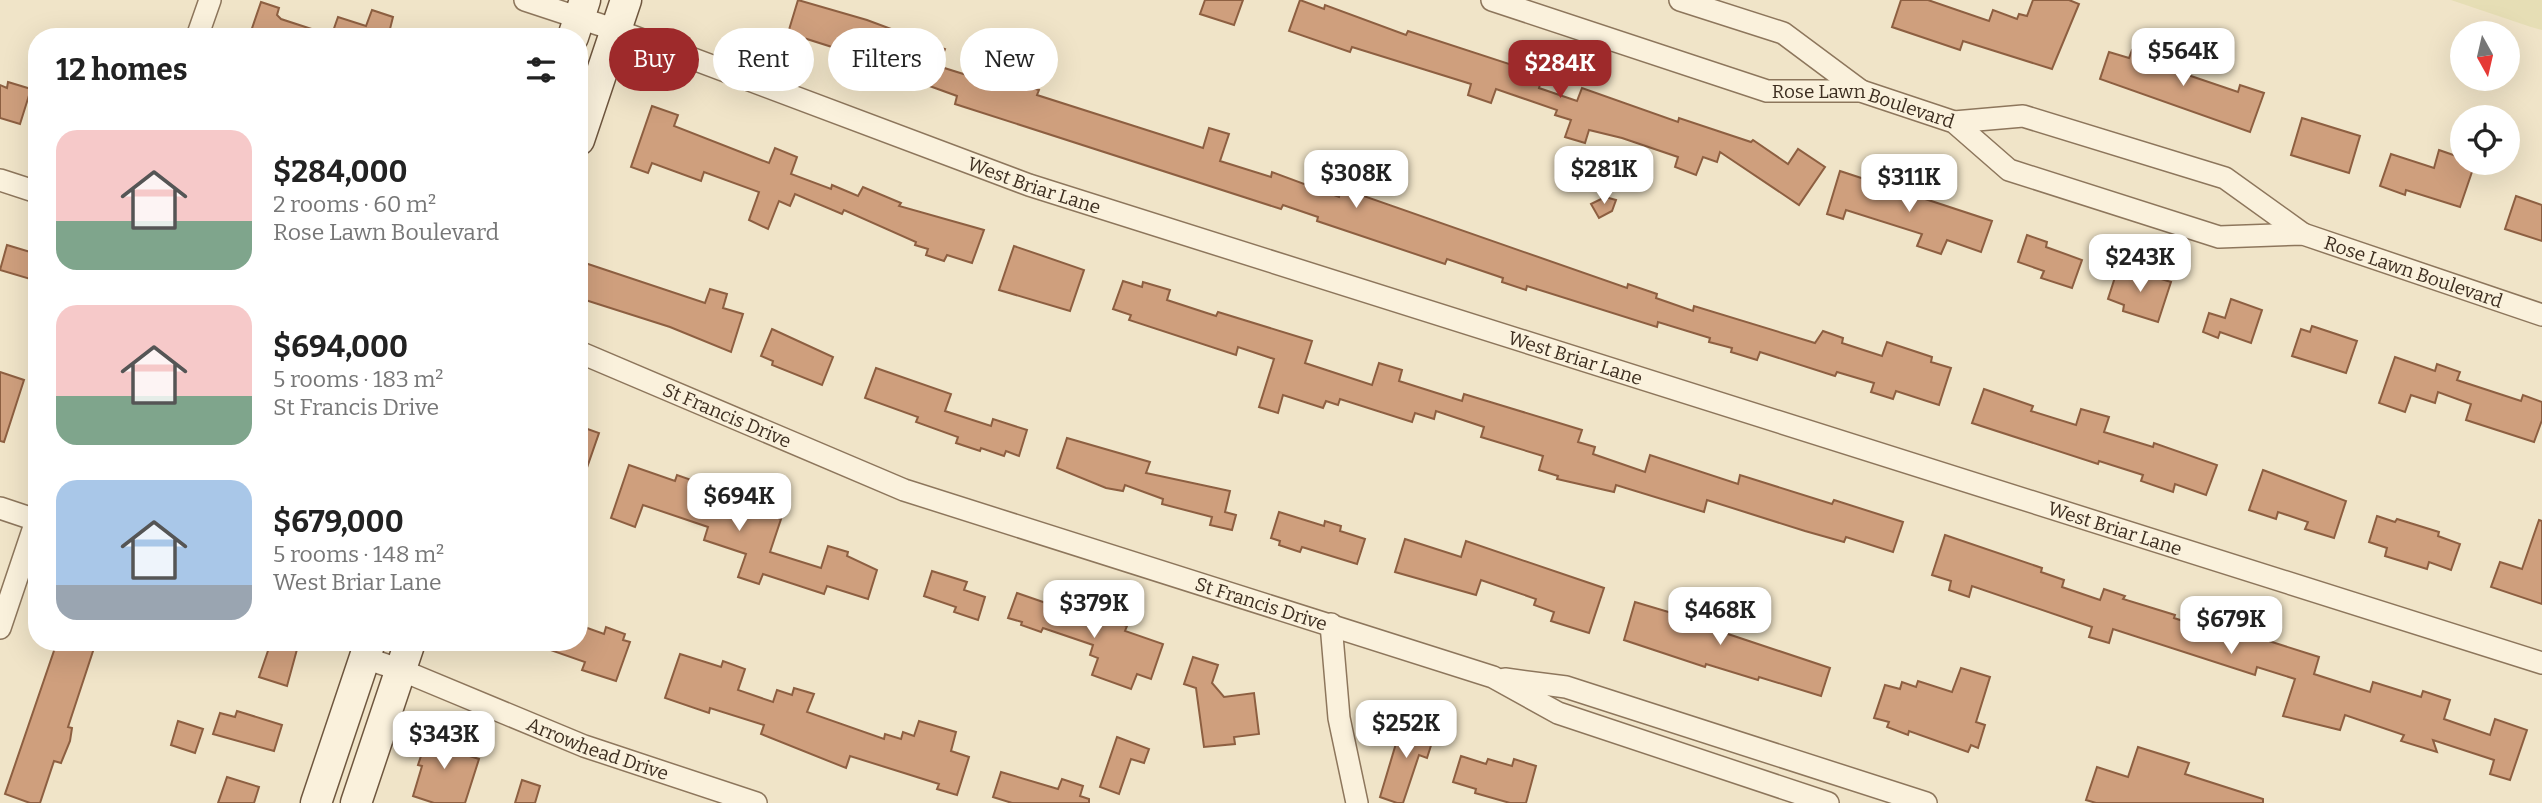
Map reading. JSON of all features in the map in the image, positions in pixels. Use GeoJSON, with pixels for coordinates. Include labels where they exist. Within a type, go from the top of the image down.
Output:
{"type":"FeatureCollection","features":[{"type":"Feature","properties":{"kind":"main road"},"geometry":{"type":"LineString","coordinates":[[617,28],[626,0]]}},
{"type":"Feature","properties":{"kind":"main road"},"geometry":{"type":"LineString","coordinates":[[588,113],[609,51]]}},
{"type":"Feature","properties":{"kind":"main road"},"geometry":{"type":"LineString","coordinates":[[316,803],[367,651]]}},
{"type":"Feature","properties":{"kind":"main road"},"geometry":{"type":"LineString","coordinates":[[356,803],[405,656]]}},
{"type":"Feature","properties":{"kind":"street"},"geometry":{"type":"LineString","coordinates":[[200,28],[210,0]]}},
{"type":"Feature","properties":{"kind":"street","name":"West Briar Lane"},"geometry":{"type":"LineString","coordinates":[[525,0],[610,28]]}},
{"type":"Feature","properties":{"kind":"street","name":"Rose Lawn Boulevard"},"geometry":{"type":"LineString","coordinates":[[1492,0],[1767,91],[1861,91],[1954,122],[2009,170],[2219,237],[2303,234],[2542,315]]}},
{"type":"Feature","properties":{"kind":"street"},"geometry":{"type":"LineString","coordinates":[[1680,0],[1783,33],[1861,91]]}},
{"type":"Feature","properties":{"kind":"street","name":"West Briar Lane"},"geometry":{"type":"LineString","coordinates":[[699,61],[1029,185],[2542,663]]}},
{"type":"Feature","properties":{"kind":"street"},"geometry":{"type":"LineString","coordinates":[[1954,122],[2023,116],[2225,178],[2303,234]]}},
{"type":"Feature","properties":{"kind":"street"},"geometry":{"type":"LineString","coordinates":[[0,180],[28,189]]}},
{"type":"Feature","properties":{"kind":"street","name":"St Francis Drive"},"geometry":{"type":"LineString","coordinates":[[588,356],[904,490],[1493,677],[1558,713],[1828,803]]}},
{"type":"Feature","properties":{"kind":"street"},"geometry":{"type":"LineString","coordinates":[[0,508],[28,517]]}},
{"type":"Feature","properties":{"kind":"street"},"geometry":{"type":"LineString","coordinates":[[0,628],[28,543]]}},
{"type":"Feature","properties":{"kind":"street"},"geometry":{"type":"LineString","coordinates":[[1331,625],[1339,718],[1357,803]]}},
{"type":"Feature","properties":{"kind":"street","name":"Arrowhead Drive"},"geometry":{"type":"LineString","coordinates":[[373,651],[405,656],[583,746],[756,803]]}},
{"type":"Feature","properties":{"kind":"street"},"geometry":{"type":"LineString","coordinates":[[1493,677],[1566,687],[1926,803]]}},
{"type":"Feature","properties":{"kind":"shaded area"},"geometry":{"type":"Polygon","coordinates":[[[2451,0],[2542,0],[2542,30],[2451,0]]]}},
{"type":"Feature","properties":{"kind":"building"},"geometry":{"type":"Polygon","coordinates":[[[798,0],[889,28],[828,28],[828,46],[814,41],[814,28],[790,28],[798,0]]]}},
{"type":"Feature","properties":{"kind":"building"},"geometry":{"type":"Polygon","coordinates":[[[1205,0],[1243,0],[1234,25],[1200,14],[1205,0]]]}},
{"type":"Feature","properties":{"kind":"building"},"geometry":{"type":"Polygon","coordinates":[[[1300,0],[1324,9],[1325,5],[1406,35],[1408,31],[1543,75],[1539,88],[1577,101],[1582,88],[1678,122],[1679,118],[1751,142],[1753,140],[1788,164],[1798,149],[1825,167],[1799,205],[1720,152],[1717,162],[1703,157],[1696,175],[1675,167],[1678,157],[1622,138],[1589,130],[1585,143],[1565,137],[1571,120],[1555,115],[1557,110],[1496,89],[1491,103],[1468,95],[1471,84],[1352,47],[1350,52],[1289,31],[1300,0]]]}},
{"type":"Feature","properties":{"kind":"building"},"geometry":{"type":"Polygon","coordinates":[[[1901,0],[1928,0],[1989,21],[1993,10],[2017,19],[2019,14],[2027,16],[2033,0],[2069,0],[2079,4],[2052,69],[1963,41],[1960,50],[1892,27],[1901,0]]]}},
{"type":"Feature","properties":{"kind":"building"},"geometry":{"type":"Polygon","coordinates":[[[261,2],[279,8],[277,15],[281,19],[309,28],[252,28],[261,2]]]}},
{"type":"Feature","properties":{"kind":"building"},"geometry":{"type":"Polygon","coordinates":[[[372,10],[393,17],[390,28],[334,28],[338,17],[366,26],[372,10]]]}},
{"type":"Feature","properties":{"kind":"building"},"geometry":{"type":"Polygon","coordinates":[[[2132,50],[2161,60],[2163,54],[2192,63],[2188,75],[2238,92],[2240,85],[2264,93],[2250,132],[2100,79],[2109,52],[2129,58],[2132,50]]]}},
{"type":"Feature","properties":{"kind":"building"},"geometry":{"type":"Polygon","coordinates":[[[946,69],[960,73],[960,91],[1039,91],[1037,95],[1203,148],[1209,128],[1229,134],[1220,161],[1271,177],[1272,172],[1339,197],[1341,188],[1627,288],[1628,284],[1657,294],[1656,298],[1693,311],[1694,306],[1815,343],[1823,331],[1843,338],[1842,343],[1882,356],[1887,342],[1932,357],[1931,362],[1951,368],[1939,405],[1896,391],[1893,399],[1871,392],[1874,383],[1837,372],[1835,376],[1760,352],[1757,360],[1731,352],[1732,348],[1709,342],[1710,338],[1658,322],[1657,327],[1527,286],[1526,290],[1502,282],[1503,278],[1447,259],[1445,264],[1317,221],[1318,217],[1283,205],[1281,209],[955,104],[957,96],[943,91],[946,91],[946,69]]]}},
{"type":"Feature","properties":{"kind":"building"},"geometry":{"type":"Polygon","coordinates":[[[8,82],[28,88],[28,99],[20,124],[0,118],[0,85],[7,88],[8,82]]]}},
{"type":"Feature","properties":{"kind":"building"},"geometry":{"type":"Polygon","coordinates":[[[652,106],[678,115],[674,126],[769,163],[775,148],[797,157],[791,174],[831,189],[832,185],[858,196],[863,187],[901,203],[899,206],[984,230],[972,263],[947,255],[944,261],[926,255],[928,249],[915,245],[916,242],[844,210],[842,214],[795,194],[790,206],[779,201],[768,229],[749,220],[759,192],[704,172],[701,181],[652,163],[648,173],[631,167],[652,106]]]}},
{"type":"Feature","properties":{"kind":"building"},"geometry":{"type":"Polygon","coordinates":[[[2302,118],[2360,136],[2349,173],[2291,155],[2302,118]]]}},
{"type":"Feature","properties":{"kind":"building"},"geometry":{"type":"Polygon","coordinates":[[[2439,150],[2450,154],[2450,175],[2471,175],[2460,207],[2406,190],[2405,195],[2380,186],[2391,154],[2434,168],[2439,150]]]}},
{"type":"Feature","properties":{"kind":"building"},"geometry":{"type":"Polygon","coordinates":[[[1840,171],[1992,221],[1981,252],[1947,240],[1941,254],[1917,246],[1922,234],[1846,210],[1843,219],[1827,214],[1840,171]]]}},
{"type":"Feature","properties":{"kind":"building"},"geometry":{"type":"Polygon","coordinates":[[[2516,196],[2542,205],[2542,241],[2505,229],[2516,196]]]}},
{"type":"Feature","properties":{"kind":"building"},"geometry":{"type":"Polygon","coordinates":[[[1605,197],[1616,200],[1612,211],[1599,218],[1591,204],[1605,197]]]}},
{"type":"Feature","properties":{"kind":"building"},"geometry":{"type":"Polygon","coordinates":[[[2027,235],[2047,242],[2046,247],[2082,260],[2072,288],[2041,278],[2044,271],[2018,262],[2027,235]]]}},
{"type":"Feature","properties":{"kind":"building"},"geometry":{"type":"Polygon","coordinates":[[[7,245],[28,251],[28,278],[0,270],[7,245]]]}},
{"type":"Feature","properties":{"kind":"building"},"geometry":{"type":"Polygon","coordinates":[[[1014,246],[1084,270],[1070,311],[999,290],[1014,246]]]}},
{"type":"Feature","properties":{"kind":"building"},"geometry":{"type":"Polygon","coordinates":[[[588,264],[705,303],[710,289],[727,294],[723,308],[743,314],[731,352],[670,327],[588,301],[588,264]]]}},
{"type":"Feature","properties":{"kind":"building"},"geometry":{"type":"Polygon","coordinates":[[[2132,270],[2171,282],[2158,322],[2123,311],[2124,305],[2108,299],[2117,271],[2130,276],[2132,270]]]}},
{"type":"Feature","properties":{"kind":"building"},"geometry":{"type":"Polygon","coordinates":[[[1123,281],[1142,287],[1143,282],[1170,290],[1167,300],[1216,316],[1218,312],[1312,341],[1305,363],[1372,385],[1379,363],[1402,370],[1399,381],[1462,401],[1464,394],[1582,430],[1578,442],[1595,447],[1593,454],[1645,472],[1650,455],[1738,484],[1740,475],[1832,504],[1834,500],[1903,522],[1893,552],[1846,537],[1844,542],[1707,500],[1704,512],[1616,485],[1614,492],[1557,479],[1558,476],[1539,470],[1543,456],[1481,437],[1484,427],[1436,411],[1434,419],[1415,413],[1412,422],[1340,399],[1338,405],[1326,401],[1323,408],[1283,395],[1278,413],[1259,407],[1274,359],[1238,347],[1236,355],[1129,320],[1131,315],[1113,309],[1123,281]]]}},
{"type":"Feature","properties":{"kind":"building"},"geometry":{"type":"Polygon","coordinates":[[[2231,299],[2262,310],[2251,343],[2220,332],[2218,338],[2203,332],[2209,313],[2225,318],[2231,299]]]}},
{"type":"Feature","properties":{"kind":"building"},"geometry":{"type":"Polygon","coordinates":[[[2312,326],[2357,341],[2346,373],[2292,356],[2301,329],[2310,332],[2312,326]]]}},
{"type":"Feature","properties":{"kind":"building"},"geometry":{"type":"Polygon","coordinates":[[[772,329],[833,357],[822,385],[772,365],[773,361],[761,356],[772,329]]]}},
{"type":"Feature","properties":{"kind":"building"},"geometry":{"type":"Polygon","coordinates":[[[2395,357],[2435,371],[2437,364],[2460,372],[2457,380],[2521,401],[2523,395],[2542,402],[2542,420],[2534,442],[2466,420],[2471,404],[2438,392],[2435,403],[2411,395],[2405,412],[2379,403],[2395,357]]]}},
{"type":"Feature","properties":{"kind":"building"},"geometry":{"type":"Polygon","coordinates":[[[876,368],[951,394],[945,411],[991,426],[993,419],[1027,430],[1019,456],[1006,451],[1004,456],[956,443],[958,437],[916,422],[918,417],[865,398],[876,368]]]}},
{"type":"Feature","properties":{"kind":"building"},"geometry":{"type":"Polygon","coordinates":[[[0,372],[24,380],[4,442],[0,441],[0,372]]]}},
{"type":"Feature","properties":{"kind":"building"},"geometry":{"type":"Polygon","coordinates":[[[1984,389],[2033,406],[2031,411],[2076,425],[2081,409],[2109,417],[2104,432],[2153,447],[2154,443],[2217,465],[2206,495],[2175,484],[2173,492],[2141,481],[2143,475],[2099,461],[2098,464],[1972,423],[1984,389]]]}},
{"type":"Feature","properties":{"kind":"building"},"geometry":{"type":"Polygon","coordinates":[[[588,429],[599,433],[588,465],[588,429]]]}},
{"type":"Feature","properties":{"kind":"building"},"geometry":{"type":"Polygon","coordinates":[[[1067,438],[1150,462],[1146,473],[1230,491],[1225,512],[1236,515],[1232,530],[1210,525],[1212,517],[1162,504],[1163,499],[1125,485],[1123,491],[1106,488],[1057,468],[1067,438]]]}},
{"type":"Feature","properties":{"kind":"building"},"geometry":{"type":"Polygon","coordinates":[[[629,465],[675,481],[677,475],[700,483],[698,489],[781,519],[770,552],[821,568],[828,546],[848,552],[847,556],[877,570],[868,599],[827,586],[824,594],[763,574],[759,584],[738,577],[746,554],[704,540],[708,527],[643,505],[635,527],[611,518],[629,465]]]}},
{"type":"Feature","properties":{"kind":"building"},"geometry":{"type":"Polygon","coordinates":[[[2263,470],[2346,501],[2334,538],[2305,529],[2308,522],[2278,512],[2276,519],[2249,510],[2263,470]]]}},
{"type":"Feature","properties":{"kind":"building"},"geometry":{"type":"Polygon","coordinates":[[[1279,512],[1324,526],[1325,521],[1341,526],[1340,531],[1365,539],[1357,564],[1302,547],[1300,552],[1279,545],[1280,541],[1271,538],[1279,512]]]}},
{"type":"Feature","properties":{"kind":"building"},"geometry":{"type":"Polygon","coordinates":[[[2377,516],[2439,532],[2438,536],[2460,544],[2451,570],[2429,562],[2427,569],[2385,556],[2387,548],[2369,542],[2377,516]]]}},
{"type":"Feature","properties":{"kind":"building"},"geometry":{"type":"Polygon","coordinates":[[[2539,520],[2542,521],[2542,604],[2491,587],[2500,562],[2522,569],[2539,520]]]}},
{"type":"Feature","properties":{"kind":"building"},"geometry":{"type":"Polygon","coordinates":[[[1945,535],[2042,568],[2041,572],[2064,580],[2062,587],[2100,600],[2104,589],[2125,596],[2123,599],[2175,615],[2174,618],[2242,640],[2244,633],[2319,657],[2314,674],[2370,692],[2373,682],[2421,697],[2423,691],[2450,700],[2444,719],[2490,735],[2495,719],[2527,730],[2510,780],[2490,774],[2494,760],[2433,740],[2437,752],[2401,741],[2404,735],[2345,715],[2340,730],[2283,716],[2295,679],[2257,667],[2255,675],[2113,629],[2109,643],[2089,637],[2092,627],[1972,586],[1969,597],[1949,590],[1951,581],[1932,575],[1945,535]]]}},
{"type":"Feature","properties":{"kind":"building"},"geometry":{"type":"Polygon","coordinates":[[[1405,539],[1461,557],[1466,541],[1604,588],[1589,633],[1551,621],[1554,612],[1534,605],[1536,599],[1481,580],[1476,595],[1395,572],[1405,539]]]}},
{"type":"Feature","properties":{"kind":"building"},"geometry":{"type":"Polygon","coordinates":[[[932,571],[967,582],[964,590],[985,597],[978,620],[954,612],[956,607],[924,596],[932,571]]]}},
{"type":"Feature","properties":{"kind":"building"},"geometry":{"type":"Polygon","coordinates":[[[1017,593],[1101,622],[1103,618],[1127,626],[1125,631],[1163,644],[1151,679],[1137,674],[1131,689],[1092,675],[1098,658],[1090,655],[1093,645],[1043,628],[1041,632],[1008,618],[1017,593]]]}},
{"type":"Feature","properties":{"kind":"building"},"geometry":{"type":"Polygon","coordinates":[[[1705,598],[1724,603],[1716,630],[1830,668],[1821,696],[1759,677],[1758,680],[1706,664],[1705,667],[1624,640],[1635,602],[1692,619],[1695,609],[1702,611],[1705,598]]]}},
{"type":"Feature","properties":{"kind":"building"},"geometry":{"type":"Polygon","coordinates":[[[606,627],[625,634],[623,640],[630,642],[616,681],[582,670],[585,662],[553,651],[588,651],[588,628],[604,634],[606,627]]]}},
{"type":"Feature","properties":{"kind":"building"},"geometry":{"type":"Polygon","coordinates":[[[54,651],[93,651],[68,727],[72,728],[70,741],[61,763],[54,761],[40,803],[30,803],[5,794],[54,651]]]}},
{"type":"Feature","properties":{"kind":"building"},"geometry":{"type":"Polygon","coordinates":[[[268,651],[297,651],[287,686],[259,677],[268,651]]]}},
{"type":"Feature","properties":{"kind":"building"},"geometry":{"type":"Polygon","coordinates":[[[680,654],[721,667],[723,661],[745,669],[738,690],[773,702],[777,690],[792,695],[794,688],[814,694],[807,712],[884,739],[885,734],[901,739],[903,732],[914,736],[919,721],[956,732],[951,751],[969,757],[957,795],[937,789],[939,784],[850,756],[846,768],[761,734],[764,725],[710,708],[709,713],[665,698],[680,654]]]}},
{"type":"Feature","properties":{"kind":"building"},"geometry":{"type":"Polygon","coordinates":[[[1193,657],[1218,665],[1212,683],[1224,697],[1254,693],[1259,734],[1234,737],[1235,744],[1204,747],[1196,688],[1184,684],[1193,657]]]}},
{"type":"Feature","properties":{"kind":"building"},"geometry":{"type":"Polygon","coordinates":[[[1961,668],[1990,677],[1976,722],[1985,725],[1978,748],[1971,745],[1968,752],[1909,731],[1908,735],[1887,727],[1889,722],[1874,718],[1885,685],[1900,689],[1902,682],[1916,687],[1918,681],[1952,692],[1961,668]]]}},
{"type":"Feature","properties":{"kind":"building"},"geometry":{"type":"Polygon","coordinates":[[[237,711],[282,725],[274,751],[213,734],[220,713],[235,717],[237,711]]]}},
{"type":"Feature","properties":{"kind":"building"},"geometry":{"type":"Polygon","coordinates":[[[1403,720],[1436,730],[1427,758],[1419,755],[1403,803],[1397,803],[1380,797],[1403,720]]]}},
{"type":"Feature","properties":{"kind":"building"},"geometry":{"type":"Polygon","coordinates":[[[178,721],[203,729],[195,753],[171,745],[178,721]]]}},
{"type":"Feature","properties":{"kind":"building"},"geometry":{"type":"Polygon","coordinates":[[[430,729],[458,738],[454,751],[479,759],[465,803],[434,803],[413,796],[422,766],[418,765],[430,729]]]}},
{"type":"Feature","properties":{"kind":"building"},"geometry":{"type":"Polygon","coordinates":[[[1117,737],[1149,749],[1144,763],[1131,759],[1119,794],[1100,787],[1117,737]]]}},
{"type":"Feature","properties":{"kind":"building"},"geometry":{"type":"Polygon","coordinates":[[[2138,747],[2189,763],[2185,774],[2263,799],[2263,803],[2096,803],[2086,800],[2097,767],[2128,777],[2138,747]]]}},
{"type":"Feature","properties":{"kind":"building"},"geometry":{"type":"Polygon","coordinates":[[[1461,756],[1486,764],[1488,759],[1512,766],[1514,759],[1536,766],[1526,803],[1510,803],[1475,793],[1476,789],[1453,782],[1461,756]]]}},
{"type":"Feature","properties":{"kind":"building"},"geometry":{"type":"Polygon","coordinates":[[[1001,772],[1058,789],[1062,779],[1083,786],[1080,796],[1089,799],[1089,803],[1012,803],[993,797],[1001,772]]]}},
{"type":"Feature","properties":{"kind":"building"},"geometry":{"type":"Polygon","coordinates":[[[227,777],[259,787],[254,803],[218,803],[227,777]]]}},
{"type":"Feature","properties":{"kind":"building"},"geometry":{"type":"Polygon","coordinates":[[[522,780],[540,786],[535,803],[515,803],[522,780]]]}}]}
